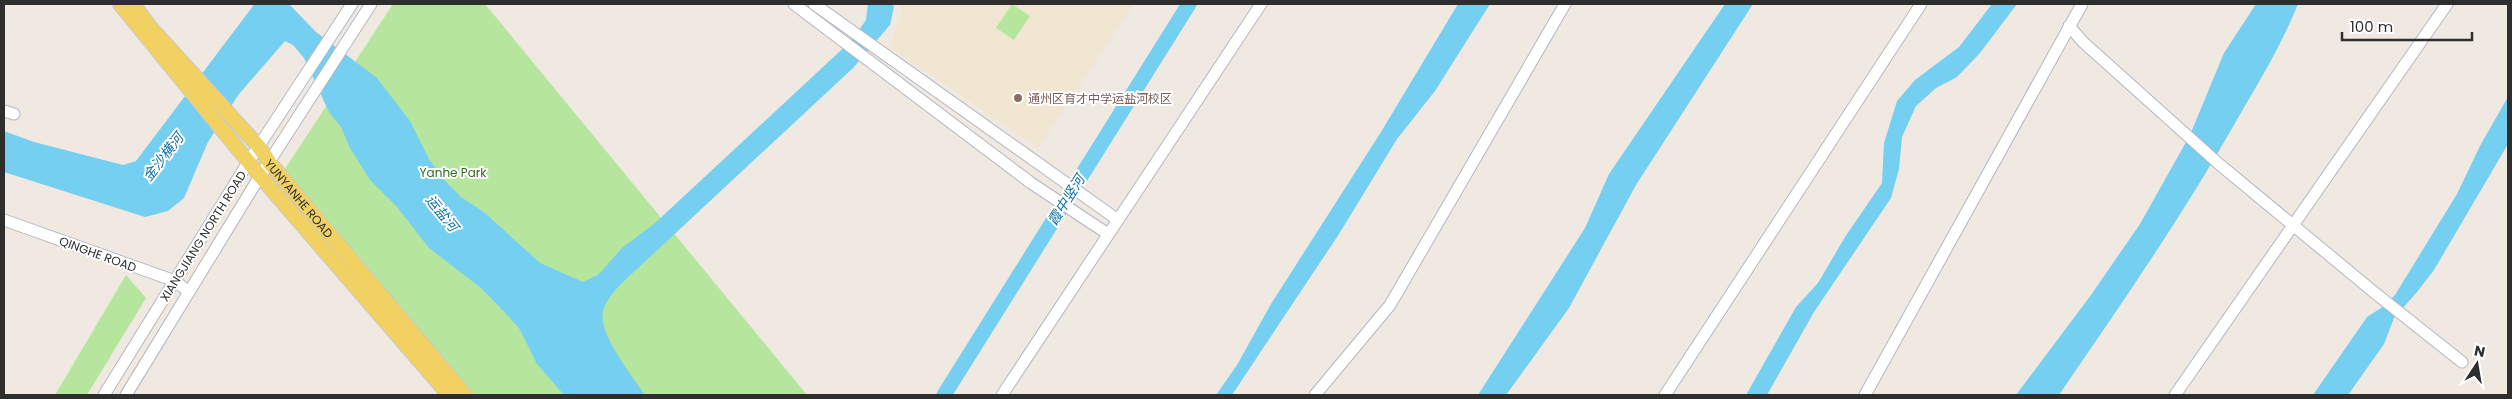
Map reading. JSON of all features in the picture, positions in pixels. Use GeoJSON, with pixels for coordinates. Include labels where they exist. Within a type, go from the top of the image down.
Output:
{"type":"FeatureCollection","features":[{"type":"Feature","properties":{"kind":"main road","name":"YUNYANHE ROAD"},"geometry":{"type":"LineString","coordinates":[[120,4],[250,161],[260,176],[449,395]]}},
{"type":"Feature","properties":{"kind":"main road","name":"YUNYANHE ROAD"},"geometry":{"type":"LineString","coordinates":[[133,4],[150,27],[259,147],[269,162],[465,395]]}},
{"type":"Feature","properties":{"kind":"street","name":"XIANGJIANG NORTH ROAD"},"geometry":{"type":"LineString","coordinates":[[104,395],[250,161],[352,4]]}},
{"type":"Feature","properties":{"kind":"street","name":"XIANGJIANG NORTH ROAD"},"geometry":{"type":"LineString","coordinates":[[126,395],[260,176],[371,4]]}},
{"type":"Feature","properties":{"kind":"street"},"geometry":{"type":"LineString","coordinates":[[794,4],[1031,183],[1108,234]]}},
{"type":"Feature","properties":{"kind":"street"},"geometry":{"type":"LineString","coordinates":[[814,4],[1118,220]]}},
{"type":"Feature","properties":{"kind":"street"},"geometry":{"type":"LineString","coordinates":[[1002,395],[1261,4]]}},
{"type":"Feature","properties":{"kind":"street"},"geometry":{"type":"LineString","coordinates":[[1315,395],[1390,305],[1565,4]]}},
{"type":"Feature","properties":{"kind":"street"},"geometry":{"type":"LineString","coordinates":[[1665,395],[1921,4]]}},
{"type":"Feature","properties":{"kind":"street"},"geometry":{"type":"LineString","coordinates":[[1865,395],[2082,4]]}},
{"type":"Feature","properties":{"kind":"street"},"geometry":{"type":"LineString","coordinates":[[2175,395],[2447,4]]}},
{"type":"Feature","properties":{"kind":"street"},"geometry":{"type":"LineString","coordinates":[[2069,26],[2177,128],[2219,164],[2462,362]]}},
{"type":"Feature","properties":{"kind":"street","name":"QINGHE ROAD"},"geometry":{"type":"LineString","coordinates":[[4,220],[175,281],[189,292]]}},
{"type":"Feature","properties":{"kind":"shaded area","name":"通州区育才中学运盐河校区"},"geometry":{"type":"Polygon","coordinates":[[[899,4],[1134,4],[1038,148],[890,47],[902,13],[899,4]]]}},
{"type":"Feature","properties":{"kind":"green space","name":"Yanhe Park"},"geometry":{"type":"Polygon","coordinates":[[[393,4],[485,4],[807,395],[472,395],[281,175],[393,4]]]}},
{"type":"Feature","properties":{"kind":"green space"},"geometry":{"type":"Polygon","coordinates":[[[1012,4],[1030,16],[1014,40],[996,28],[1012,4]]]}},
{"type":"Feature","properties":{"kind":"green space"},"geometry":{"type":"Polygon","coordinates":[[[126,275],[146,298],[87,395],[55,395],[126,275]]]}},
{"type":"Feature","properties":{"kind":"water"},"geometry":{"type":"Polygon","coordinates":[[[252,4],[289,4],[316,32],[377,78],[410,121],[429,159],[444,180],[461,197],[485,213],[540,263],[583,282],[598,275],[623,247],[654,224],[852,40],[866,20],[868,4],[892,4],[894,7],[890,25],[853,68],[627,278],[605,305],[603,320],[610,342],[645,395],[564,395],[537,364],[519,328],[510,318],[481,288],[429,248],[397,207],[370,180],[350,148],[341,127],[329,112],[304,58],[293,45],[285,41],[239,94],[208,142],[184,198],[168,211],[145,217],[4,172],[4,131],[34,142],[123,165],[136,161],[253,6],[252,4]]]}},
{"type":"Feature","properties":{"kind":"water"},"geometry":{"type":"Polygon","coordinates":[[[1458,4],[1490,4],[1435,91],[1397,139],[1339,234],[1232,395],[1216,395],[1237,365],[1271,304],[1381,132],[1458,4]]]}},
{"type":"Feature","properties":{"kind":"water"},"geometry":{"type":"Polygon","coordinates":[[[1725,4],[1753,4],[1636,185],[1569,308],[1506,395],[1478,395],[1585,228],[1609,174],[1725,4]]]}},
{"type":"Feature","properties":{"kind":"water"},"geometry":{"type":"Polygon","coordinates":[[[1992,4],[2017,4],[1980,53],[1957,77],[1936,88],[1916,106],[1902,137],[1899,169],[1891,198],[1814,312],[1767,395],[1746,395],[1796,307],[1818,283],[1845,237],[1882,183],[1884,143],[1897,101],[1915,80],[1959,47],[1992,4]]]}},
{"type":"Feature","properties":{"kind":"water"},"geometry":{"type":"Polygon","coordinates":[[[2256,4],[2298,4],[2270,62],[2196,189],[2152,258],[2059,395],[2016,395],[2091,295],[2140,224],[2190,135],[2224,53],[2256,4]]]}},
{"type":"Feature","properties":{"kind":"water"},"geometry":{"type":"Polygon","coordinates":[[[2508,97],[2508,144],[2434,270],[2394,318],[2384,344],[2348,395],[2313,395],[2367,317],[2381,308],[2395,295],[2457,194],[2481,144],[2508,97]]]}},
{"type":"Feature","properties":{"kind":"waterway","name":"霞中竖河"},"geometry":{"type":"LineString","coordinates":[[944,395],[1189,4]]}},
{"type":"Feature","properties":{"kind":"place","name":"通州区育才中学运盐河校区"},"geometry":{"type":"Point","coordinates":[1018,98]}},
{"type":"Feature","properties":{"kind":"water label","name":"金沙横河"},"geometry":{"type":"Point","coordinates":[163,157]}},
{"type":"Feature","properties":{"kind":"water label","name":"运盐河"},"geometry":{"type":"Point","coordinates":[442,213]}}]}
